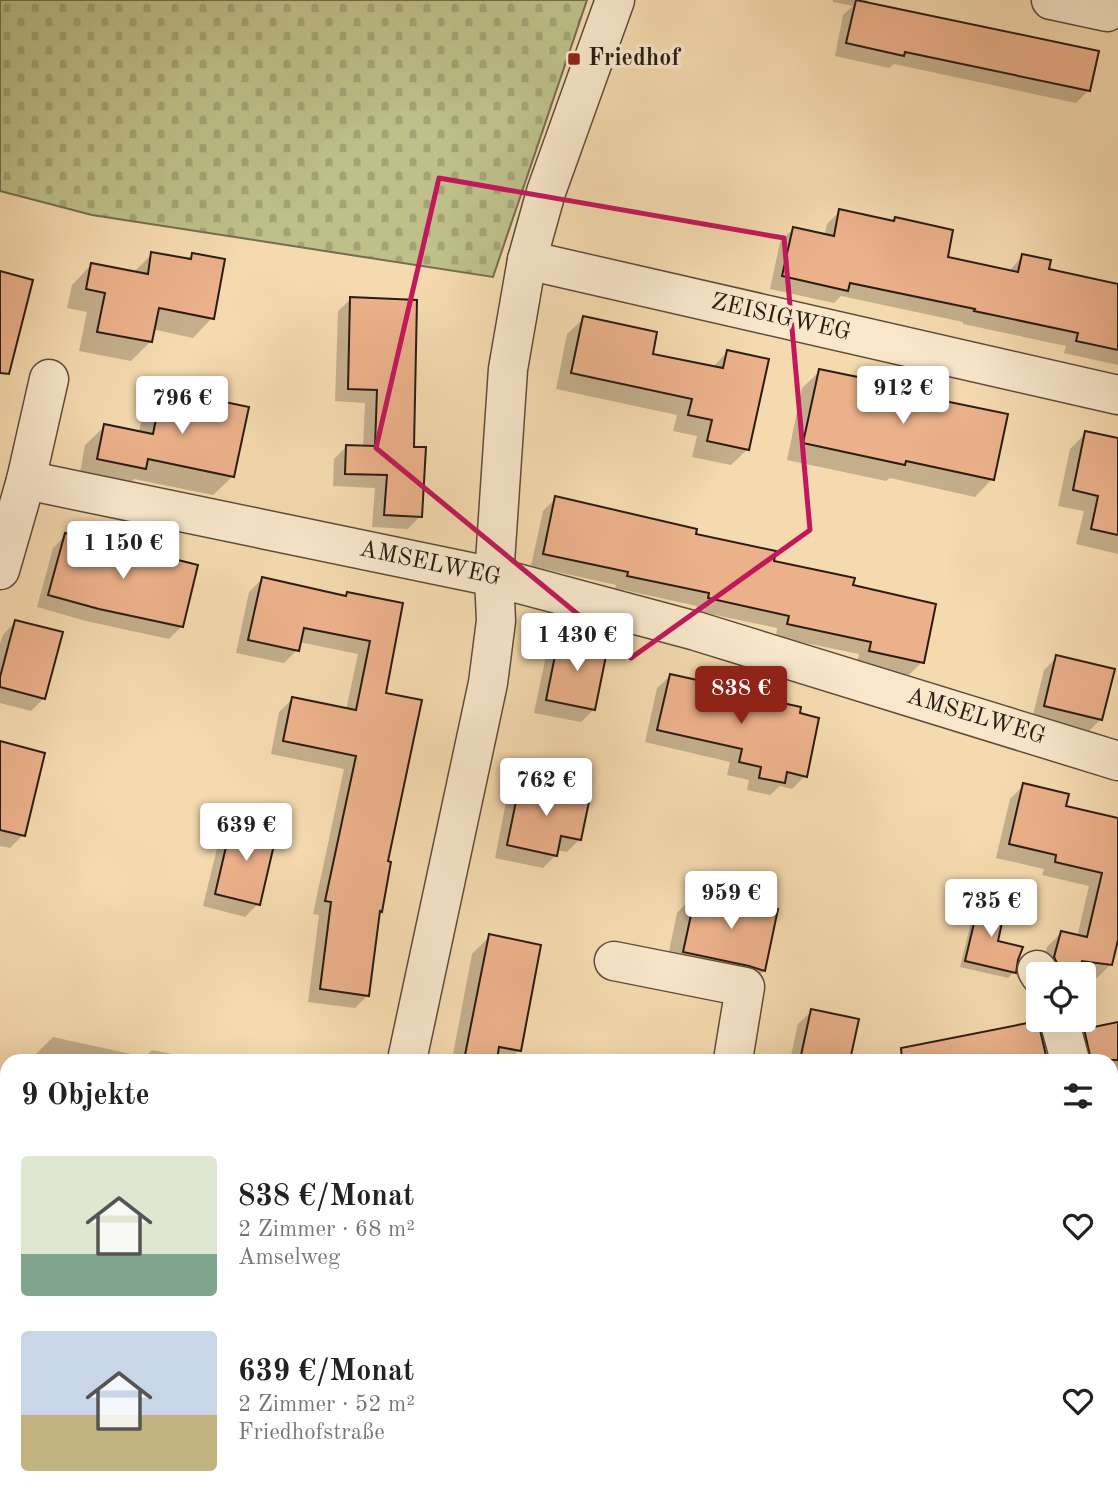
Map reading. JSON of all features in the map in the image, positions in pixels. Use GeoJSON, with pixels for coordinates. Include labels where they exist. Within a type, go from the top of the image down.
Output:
{"type":"FeatureCollection","features":[{"type":"Feature","properties":{"kind":"street"},"geometry":{"type":"LineString","coordinates":[[408,1054],[488,683],[496,621],[494,577],[509,369],[527,260],[545,192],[615,0]]}},
{"type":"Feature","properties":{"kind":"street"},"geometry":{"type":"LineString","coordinates":[[1051,0],[1107,12]]}},
{"type":"Feature","properties":{"kind":"street","name":"ZEISIGWEG"},"geometry":{"type":"LineString","coordinates":[[527,260],[1118,395]]}},
{"type":"Feature","properties":{"kind":"street"},"geometry":{"type":"LineString","coordinates":[[0,569],[26,480],[49,379]]}},
{"type":"Feature","properties":{"kind":"street","name":"AMSELWEG"},"geometry":{"type":"LineString","coordinates":[[26,480],[494,577],[696,631],[1118,761]]}},
{"type":"Feature","properties":{"kind":"street"},"geometry":{"type":"LineString","coordinates":[[614,961],[745,987],[734,1054]]}},
{"type":"Feature","properties":{"kind":"street"},"geometry":{"type":"LineString","coordinates":[[1062,1032],[1068,1054]]}},
{"type":"Feature","properties":{"kind":"highlighted area"},"geometry":{"type":"Polygon","coordinates":[[[439,178],[784,238],[810,530],[631,658],[376,448],[439,178]]]}},
{"type":"Feature","properties":{"kind":"green space"},"geometry":{"type":"Polygon","coordinates":[[[0,0],[587,0],[493,277],[92,215],[0,191],[0,0]]]}},
{"type":"Feature","properties":{"kind":"building"},"geometry":{"type":"Polygon","coordinates":[[[856,0],[1099,51],[1090,91],[905,52],[904,56],[846,43],[856,0]]]}},
{"type":"Feature","properties":{"kind":"building"},"geometry":{"type":"Polygon","coordinates":[[[839,209],[894,221],[895,217],[953,230],[948,257],[1018,272],[1022,254],[1051,260],[1049,269],[1118,284],[1118,350],[1076,341],[1078,333],[974,311],[975,309],[850,283],[848,291],[782,276],[793,227],[834,236],[839,209]]]}},
{"type":"Feature","properties":{"kind":"building"},"geometry":{"type":"Polygon","coordinates":[[[151,252],[191,259],[192,253],[225,259],[214,319],[159,308],[152,342],[97,332],[105,293],[86,289],[91,263],[148,274],[151,252]]]}},
{"type":"Feature","properties":{"kind":"building"},"geometry":{"type":"Polygon","coordinates":[[[0,271],[33,280],[9,374],[0,373],[0,271]]]}},
{"type":"Feature","properties":{"kind":"building"},"geometry":{"type":"Polygon","coordinates":[[[350,297],[417,300],[414,447],[426,447],[422,517],[384,515],[387,475],[345,474],[346,445],[375,446],[377,390],[348,389],[350,297]]]}},
{"type":"Feature","properties":{"kind":"building"},"geometry":{"type":"Polygon","coordinates":[[[583,316],[657,332],[653,354],[723,368],[727,350],[769,359],[749,450],[707,441],[712,420],[688,415],[692,399],[571,373],[583,316]]]}},
{"type":"Feature","properties":{"kind":"building"},"geometry":{"type":"Polygon","coordinates":[[[819,369],[921,390],[920,396],[1008,414],[994,480],[906,461],[905,465],[803,443],[819,369]]]}},
{"type":"Feature","properties":{"kind":"building"},"geometry":{"type":"Polygon","coordinates":[[[162,389],[249,407],[234,477],[148,459],[146,469],[97,459],[104,424],[153,434],[162,389]]]}},
{"type":"Feature","properties":{"kind":"building"},"geometry":{"type":"Polygon","coordinates":[[[1085,431],[1118,438],[1118,535],[1091,529],[1098,496],[1073,490],[1085,431]]]}},
{"type":"Feature","properties":{"kind":"building"},"geometry":{"type":"Polygon","coordinates":[[[555,496],[697,529],[696,534],[776,551],[774,561],[855,578],[853,585],[936,604],[924,663],[869,651],[871,642],[787,624],[789,616],[708,598],[709,593],[627,576],[628,572],[543,554],[555,496]]]}},
{"type":"Feature","properties":{"kind":"building"},"geometry":{"type":"Polygon","coordinates":[[[65,533],[145,555],[146,552],[198,565],[183,627],[48,595],[65,533]]]}},
{"type":"Feature","properties":{"kind":"building"},"geometry":{"type":"Polygon","coordinates":[[[262,577],[346,596],[347,592],[403,603],[386,693],[422,700],[388,861],[391,862],[382,912],[380,911],[369,996],[320,989],[331,902],[325,901],[356,756],[283,741],[292,697],[356,710],[370,641],[304,628],[299,651],[248,640],[262,577]]]}},
{"type":"Feature","properties":{"kind":"building"},"geometry":{"type":"Polygon","coordinates":[[[15,620],[63,632],[45,699],[0,687],[0,677],[15,620]]]}},
{"type":"Feature","properties":{"kind":"building"},"geometry":{"type":"Polygon","coordinates":[[[559,636],[608,646],[595,710],[546,700],[559,636]]]}},
{"type":"Feature","properties":{"kind":"building"},"geometry":{"type":"Polygon","coordinates":[[[1056,655],[1115,669],[1102,720],[1044,706],[1056,655]]]}},
{"type":"Feature","properties":{"kind":"building"},"geometry":{"type":"Polygon","coordinates":[[[670,674],[729,687],[728,691],[801,707],[800,713],[819,718],[807,777],[787,772],[785,783],[759,778],[761,767],[739,762],[742,749],[657,730],[670,674]]]}},
{"type":"Feature","properties":{"kind":"building"},"geometry":{"type":"Polygon","coordinates":[[[0,741],[45,753],[25,836],[0,830],[0,741]]]}},
{"type":"Feature","properties":{"kind":"building"},"geometry":{"type":"Polygon","coordinates":[[[520,782],[590,797],[581,840],[561,836],[557,856],[507,845],[520,782]]]}},
{"type":"Feature","properties":{"kind":"building"},"geometry":{"type":"Polygon","coordinates":[[[1023,783],[1069,794],[1066,806],[1118,818],[1118,940],[1112,965],[1082,961],[1056,962],[1054,957],[1061,931],[1087,937],[1102,873],[1055,862],[1056,855],[1009,844],[1023,783]]]}},
{"type":"Feature","properties":{"kind":"building"},"geometry":{"type":"Polygon","coordinates":[[[232,821],[277,832],[260,905],[215,894],[232,821]]]}},
{"type":"Feature","properties":{"kind":"building"},"geometry":{"type":"Polygon","coordinates":[[[696,892],[778,909],[765,971],[683,952],[696,892]]]}},
{"type":"Feature","properties":{"kind":"building"},"geometry":{"type":"Polygon","coordinates":[[[980,898],[1006,904],[998,941],[1023,947],[1016,973],[965,961],[980,898]]]}},
{"type":"Feature","properties":{"kind":"building"},"geometry":{"type":"Polygon","coordinates":[[[489,934],[541,945],[521,1051],[499,1047],[498,1054],[465,1054],[489,934]]]}},
{"type":"Feature","properties":{"kind":"building"},"geometry":{"type":"Polygon","coordinates":[[[811,1009],[859,1019],[851,1054],[801,1054],[811,1009]]]}},
{"type":"Feature","properties":{"kind":"building"},"geometry":{"type":"Polygon","coordinates":[[[1118,1022],[1118,1054],[1090,1054],[1085,1032],[1096,1032],[1096,1027],[1118,1022]]]}},
{"type":"Feature","properties":{"kind":"building"},"geometry":{"type":"Polygon","coordinates":[[[1026,1023],[1026,1032],[1041,1032],[1046,1054],[902,1054],[901,1048],[1026,1023]]]}},
{"type":"Feature","properties":{"kind":"place","name":"Friedhof"},"geometry":{"type":"Point","coordinates":[574,59]}}]}
